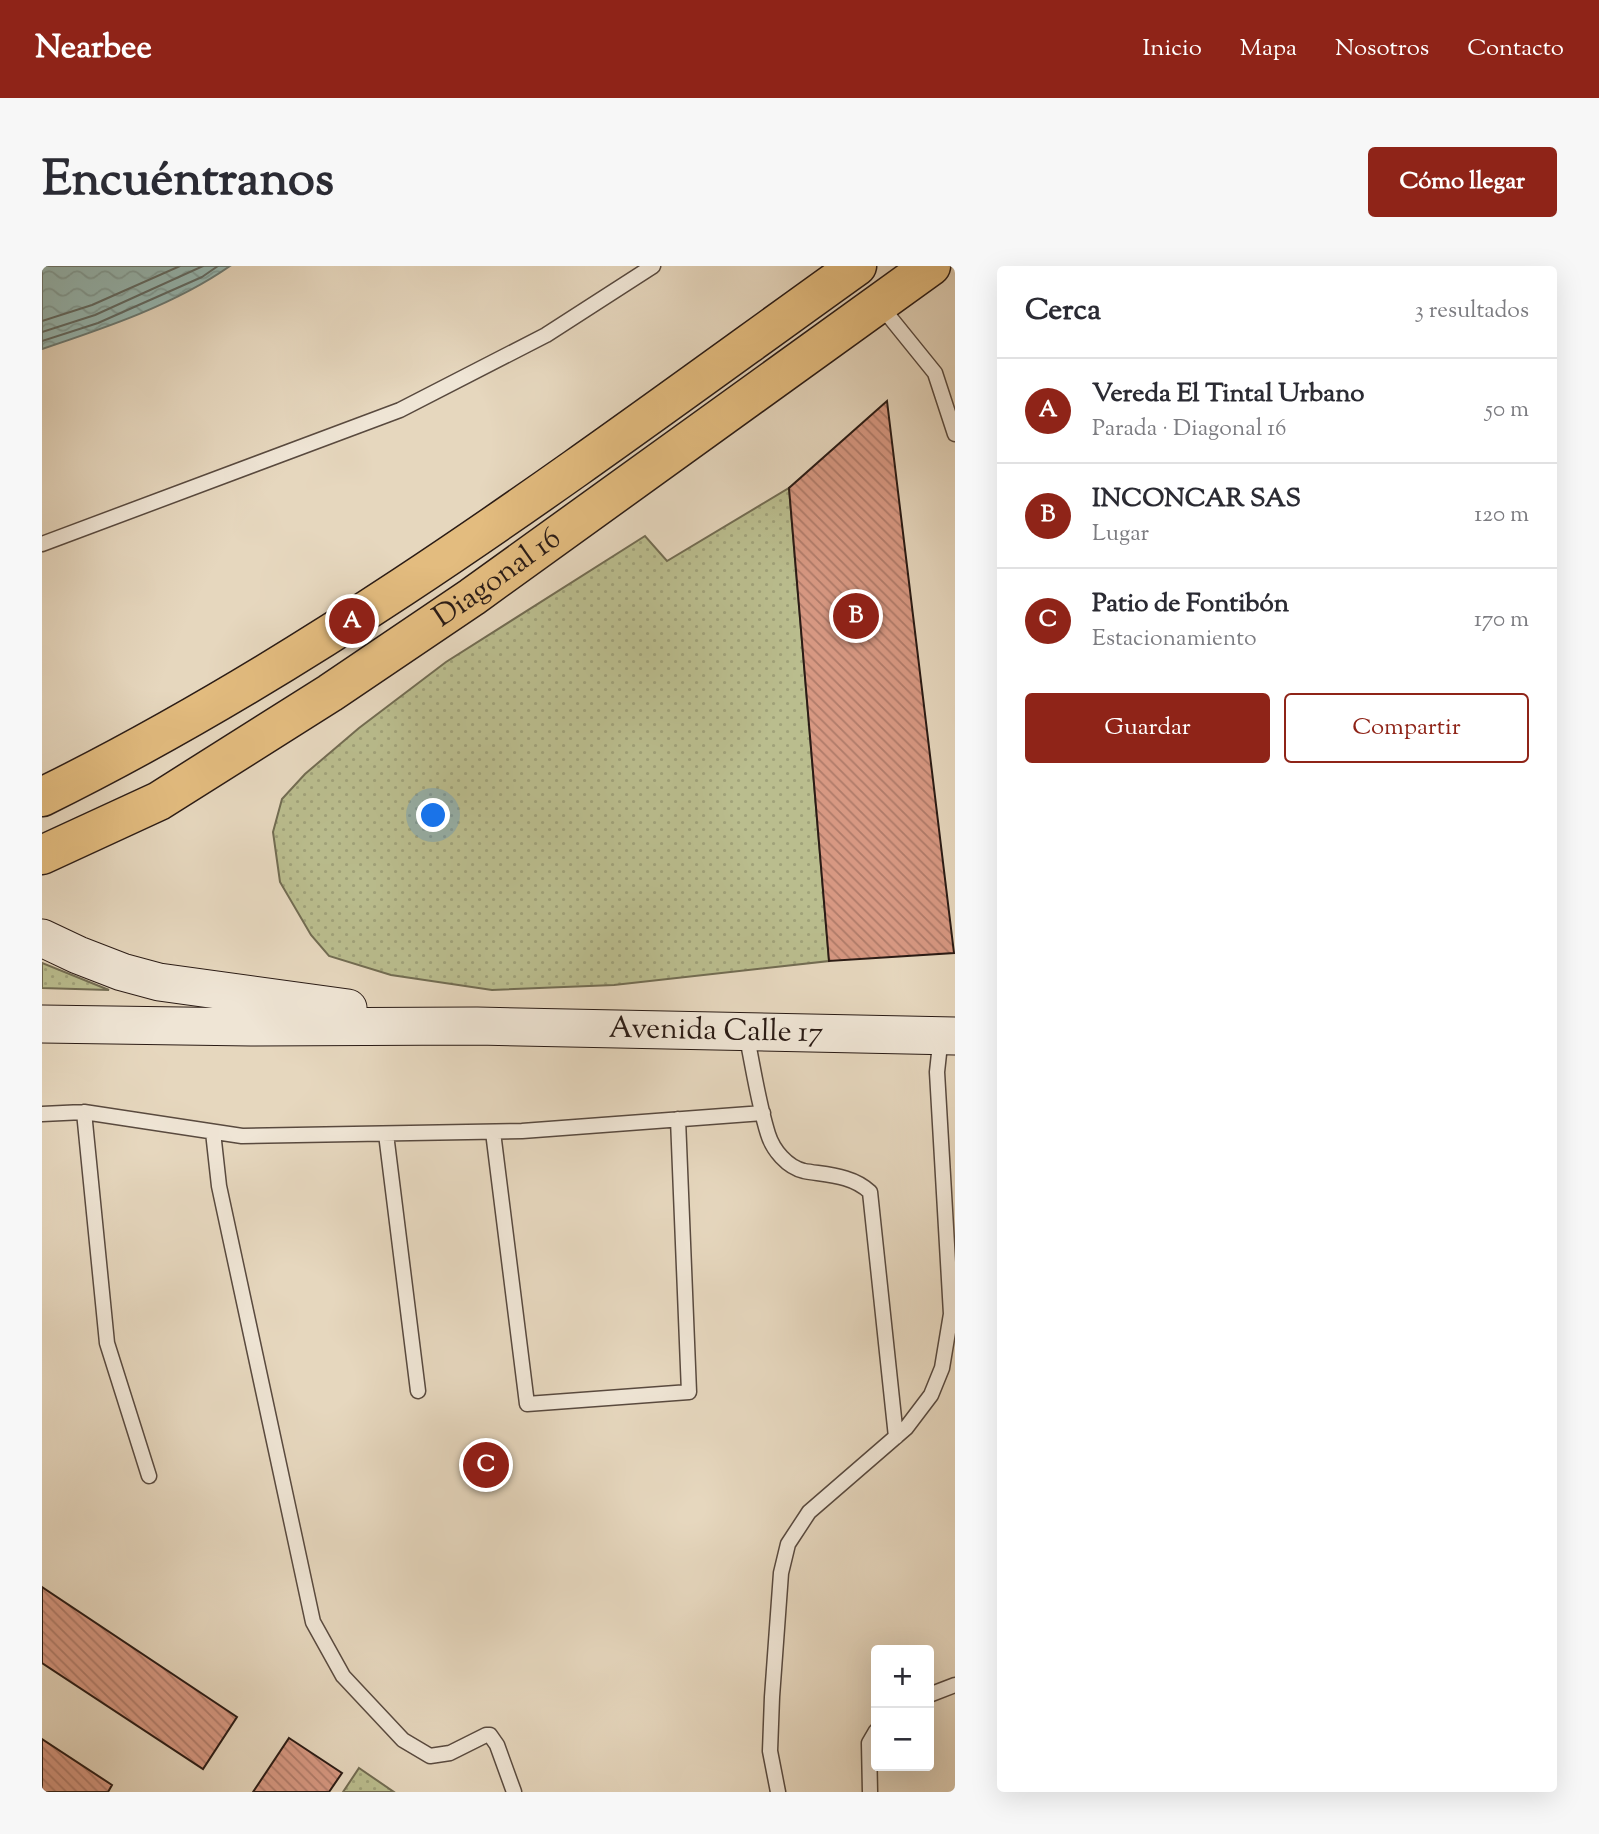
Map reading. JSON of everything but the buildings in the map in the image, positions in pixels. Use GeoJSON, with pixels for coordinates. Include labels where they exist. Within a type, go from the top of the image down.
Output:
{"type":"FeatureCollection","features":[{"type":"Feature","properties":{"kind":"main road","name":"Diagonal 16"},"geometry":{"type":"LineString","coordinates":[[42,797],[238,691],[352,621],[521,507],[857,266]]}},
{"type":"Feature","properties":{"kind":"main road","name":"Diagonal 16"},"geometry":{"type":"LineString","coordinates":[[42,855],[159,801],[330,693],[472,597],[931,266]]}},
{"type":"Feature","properties":{"kind":"main road","name":"Avenida Calle 17"},"geometry":{"type":"LineString","coordinates":[[42,938],[122,972],[159,982],[477,1026]]}},
{"type":"Feature","properties":{"kind":"main road","name":"Avenida Calle 17"},"geometry":{"type":"LineString","coordinates":[[42,1024],[477,1026],[948,1035]]}},
{"type":"Feature","properties":{"kind":"lane"},"geometry":{"type":"LineString","coordinates":[[42,544],[400,410],[546,335],[653,266]]}},
{"type":"Feature","properties":{"kind":"lane"},"geometry":{"type":"LineString","coordinates":[[879,304],[935,373],[955,434]]}},
{"type":"Feature","properties":{"kind":"lane"},"geometry":{"type":"LineString","coordinates":[[746,1031],[768,1136],[786,1162],[799,1170],[860,1183],[870,1192],[896,1437]]}},
{"type":"Feature","properties":{"kind":"lane"},"geometry":{"type":"LineString","coordinates":[[778,1792],[771,1751],[772,1697],[781,1573],[788,1544],[809,1512],[906,1428],[931,1395],[942,1368],[951,1314],[937,1072],[948,1035]]}},
{"type":"Feature","properties":{"kind":"lane"},"geometry":{"type":"LineString","coordinates":[[42,1114],[84,1112],[242,1136],[493,1132],[763,1113]]}},
{"type":"Feature","properties":{"kind":"lane"},"geometry":{"type":"LineString","coordinates":[[84,1112],[107,1343],[149,1476]]}},
{"type":"Feature","properties":{"kind":"lane"},"geometry":{"type":"LineString","coordinates":[[493,1132],[527,1404],[690,1392],[678,1119]]}},
{"type":"Feature","properties":{"kind":"lane"},"geometry":{"type":"LineString","coordinates":[[213,1132],[219,1186],[313,1622],[343,1676],[403,1740],[430,1756],[450,1753],[490,1735],[497,1745],[514,1792]]}},
{"type":"Feature","properties":{"kind":"lane"},"geometry":{"type":"LineString","coordinates":[[386,1133],[418,1391]]}},
{"type":"Feature","properties":{"kind":"lane"},"geometry":{"type":"LineString","coordinates":[[934,1693],[955,1685]]}},
{"type":"Feature","properties":{"kind":"lane"},"geometry":{"type":"LineString","coordinates":[[870,1792],[871,1739]]}},
{"type":"Feature","properties":{"kind":"green space"},"geometry":{"type":"Polygon","coordinates":[[[789,488],[829,961],[614,985],[492,990],[391,975],[329,956],[311,935],[280,882],[273,832],[282,799],[305,774],[359,728],[446,662],[645,536],[667,561],[789,488]]]}},
{"type":"Feature","properties":{"kind":"green space"},"geometry":{"type":"Polygon","coordinates":[[[42,963],[109,990],[42,988],[42,963]]]}},
{"type":"Feature","properties":{"kind":"green space"},"geometry":{"type":"Polygon","coordinates":[[[359,1768],[394,1792],[343,1792],[359,1768]]]}},
{"type":"Feature","properties":{"kind":"water"},"geometry":{"type":"Polygon","coordinates":[[[42,266],[230,266],[209,280],[163,303],[115,324],[42,349],[42,266]]]}},
{"type":"Feature","properties":{"kind":"place","name":"INCONCAR SAS"},"geometry":{"type":"Point","coordinates":[856,616]}},
{"type":"Feature","properties":{"kind":"place","name":"Vereda El Tintal Urbano"},"geometry":{"type":"Point","coordinates":[352,621]}},
{"type":"Feature","properties":{"kind":"place","name":"Patio de Fontibón"},"geometry":{"type":"Point","coordinates":[486,1465]}}]}
